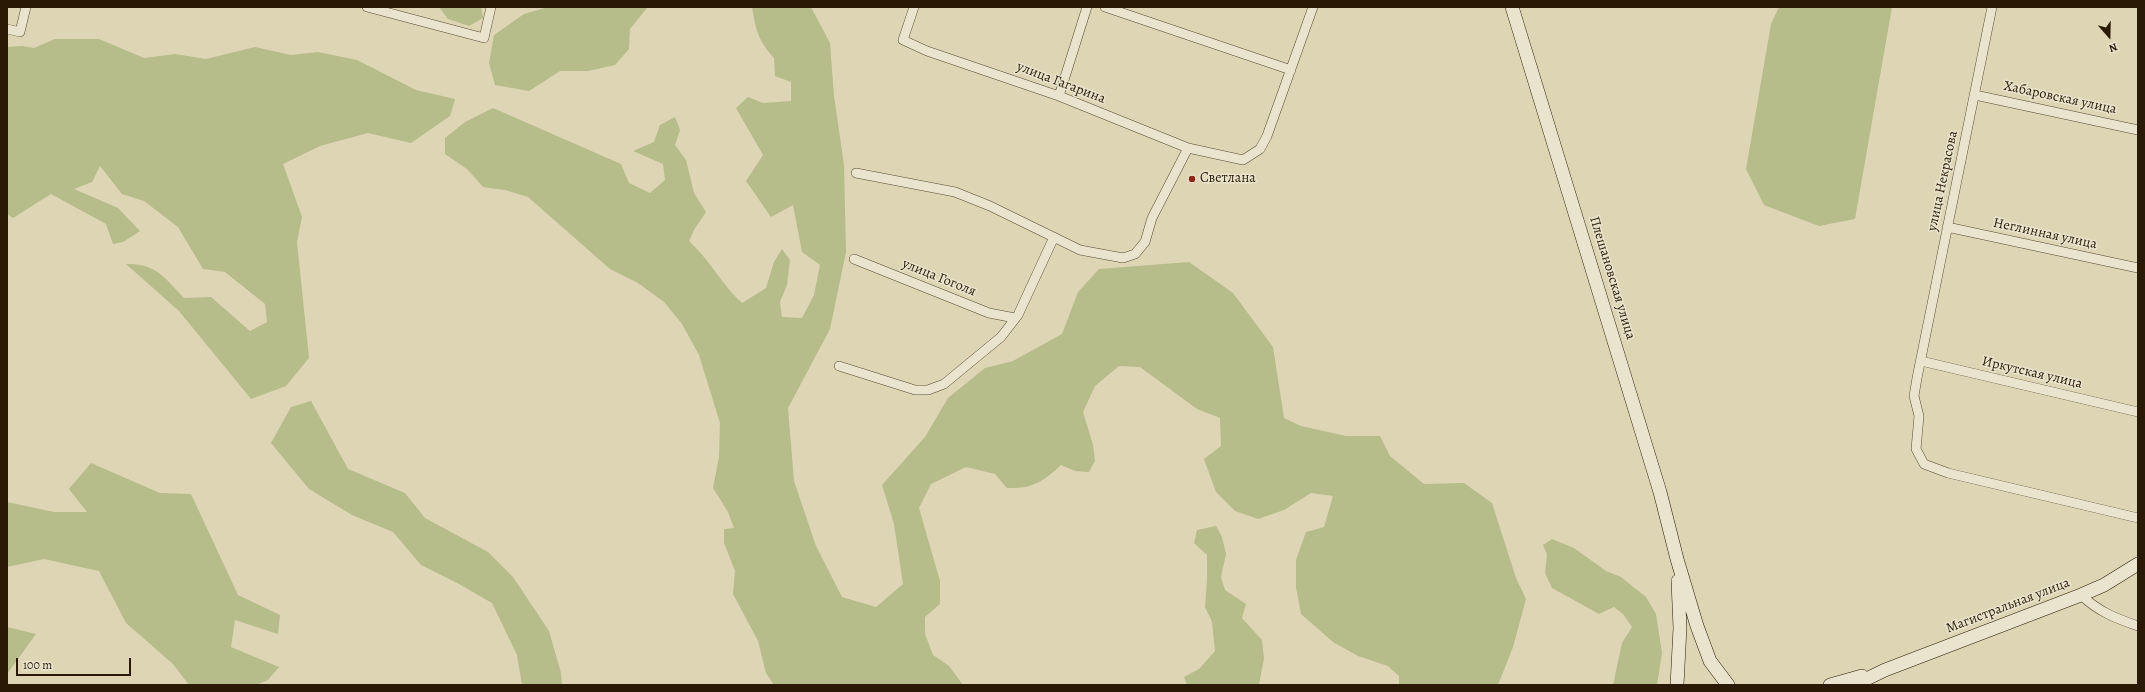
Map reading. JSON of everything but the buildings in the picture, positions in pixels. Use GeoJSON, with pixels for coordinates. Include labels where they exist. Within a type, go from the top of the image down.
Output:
{"type":"FeatureCollection","features":[{"type":"Feature","properties":{"kind":"main road","name":"Плешановская улица"},"geometry":{"type":"LineString","coordinates":[[1512,7],[1660,492],[1677,559]]}},
{"type":"Feature","properties":{"kind":"main road"},"geometry":{"type":"LineString","coordinates":[[1677,559],[1680,628],[1678,685]]}},
{"type":"Feature","properties":{"kind":"main road"},"geometry":{"type":"LineString","coordinates":[[1677,559],[1704,647],[1718,672],[1728,685]]}},
{"type":"Feature","properties":{"kind":"main road","name":"Магистральная улица"},"geometry":{"type":"LineString","coordinates":[[1854,685],[1885,670],[2081,595],[2104,585],[2138,564]]}},
{"type":"Feature","properties":{"kind":"main road","name":"Магистральная улица"},"geometry":{"type":"LineString","coordinates":[[1830,685],[1885,670]]}},
{"type":"Feature","properties":{"kind":"street"},"geometry":{"type":"LineString","coordinates":[[7,29],[20,32],[26,7]]}},
{"type":"Feature","properties":{"kind":"street"},"geometry":{"type":"LineString","coordinates":[[367,7],[484,38],[491,7]]}},
{"type":"Feature","properties":{"kind":"street","name":"улица Гагарина"},"geometry":{"type":"LineString","coordinates":[[914,7],[903,40],[927,51],[1059,96],[1188,148],[1243,160],[1260,149],[1267,136],[1291,70]]}},
{"type":"Feature","properties":{"kind":"street"},"geometry":{"type":"LineString","coordinates":[[1059,96],[1087,7]]}},
{"type":"Feature","properties":{"kind":"street"},"geometry":{"type":"LineString","coordinates":[[1106,7],[1291,70],[1313,7]]}},
{"type":"Feature","properties":{"kind":"street","name":"улица Некрасова"},"geometry":{"type":"LineString","coordinates":[[1992,7],[1914,396],[1919,416],[1916,449],[1924,464],[1948,473],[2138,518]]}},
{"type":"Feature","properties":{"kind":"street","name":"Хабаровская улица"},"geometry":{"type":"LineString","coordinates":[[1975,94],[2138,130]]}},
{"type":"Feature","properties":{"kind":"street"},"geometry":{"type":"LineString","coordinates":[[856,173],[955,192],[990,206],[1080,250],[1123,258],[1135,254],[1145,242],[1152,218],[1188,148]]}},
{"type":"Feature","properties":{"kind":"street","name":"Неглинная улица"},"geometry":{"type":"LineString","coordinates":[[1947,227],[2138,268]]}},
{"type":"Feature","properties":{"kind":"street"},"geometry":{"type":"LineString","coordinates":[[840,366],[915,390],[928,390],[944,384],[1001,337],[1015,318],[1054,237]]}},
{"type":"Feature","properties":{"kind":"street","name":"улица Гоголя"},"geometry":{"type":"LineString","coordinates":[[854,259],[989,312],[1015,318]]}},
{"type":"Feature","properties":{"kind":"street","name":"Иркутская улица"},"geometry":{"type":"LineString","coordinates":[[1921,361],[2138,412]]}},
{"type":"Feature","properties":{"kind":"street"},"geometry":{"type":"LineString","coordinates":[[2081,595],[2095,608],[2138,626]]}},
{"type":"Feature","properties":{"kind":"green space"},"geometry":{"type":"Polygon","coordinates":[[[439,7],[481,7],[483,18],[469,26],[448,19],[439,7]]]}},
{"type":"Feature","properties":{"kind":"green space"},"geometry":{"type":"Polygon","coordinates":[[[548,7],[664,7],[647,8],[630,29],[629,49],[615,65],[588,71],[560,71],[529,91],[495,85],[489,63],[494,35],[524,14],[548,7]]]}},
{"type":"Feature","properties":{"kind":"green space"},"geometry":{"type":"Polygon","coordinates":[[[752,7],[811,7],[830,43],[834,96],[844,165],[846,252],[830,329],[788,408],[794,481],[816,546],[842,597],[876,607],[903,584],[894,524],[882,485],[925,437],[948,398],[985,368],[1013,361],[1062,334],[1078,292],[1099,269],[1189,262],[1233,293],[1273,347],[1284,418],[1301,426],[1346,436],[1380,436],[1390,456],[1424,484],[1464,483],[1492,503],[1516,578],[1526,599],[1513,647],[1498,685],[1399,685],[1399,676],[1388,666],[1358,656],[1333,642],[1301,614],[1296,587],[1296,560],[1306,532],[1324,527],[1333,496],[1311,493],[1284,510],[1258,519],[1235,511],[1216,492],[1204,459],[1221,446],[1220,418],[1197,409],[1140,367],[1119,366],[1095,386],[1083,412],[1093,445],[1095,461],[1089,472],[1075,471],[1061,465],[1043,480],[1030,486],[1007,488],[995,474],[966,467],[931,484],[919,508],[940,581],[940,604],[925,617],[925,634],[933,655],[949,666],[963,685],[774,685],[766,673],[758,641],[733,594],[735,571],[724,543],[724,529],[734,528],[728,512],[713,488],[719,457],[720,423],[699,355],[682,324],[664,302],[638,283],[610,269],[528,197],[505,190],[483,187],[467,169],[445,154],[445,138],[465,122],[493,108],[621,164],[629,183],[650,193],[665,180],[663,164],[633,151],[654,142],[660,125],[675,117],[680,130],[675,145],[686,160],[694,193],[706,212],[694,230],[689,241],[742,303],[766,288],[774,262],[782,249],[790,260],[787,285],[780,302],[782,317],[802,318],[814,295],[820,265],[802,252],[793,205],[771,217],[746,181],[763,155],[736,108],[748,97],[763,103],[791,101],[791,82],[775,76],[774,58],[764,46],[758,35],[752,7]]]}},
{"type":"Feature","properties":{"kind":"green space"},"geometry":{"type":"Polygon","coordinates":[[[1779,7],[1892,7],[1855,219],[1819,226],[1764,205],[1746,169],[1771,24],[1779,7]]]}},
{"type":"Feature","properties":{"kind":"green space"},"geometry":{"type":"Polygon","coordinates":[[[55,39],[99,39],[144,58],[175,54],[206,59],[255,47],[291,55],[318,52],[357,60],[416,90],[455,99],[450,116],[411,143],[368,133],[320,146],[283,164],[302,217],[297,242],[309,358],[286,386],[251,399],[179,311],[126,264],[136,264],[153,269],[165,278],[184,298],[211,297],[250,331],[267,322],[265,304],[225,272],[203,269],[178,227],[144,201],[122,194],[100,166],[92,182],[74,189],[118,208],[140,231],[123,242],[113,244],[106,224],[51,194],[13,218],[7,214],[7,47],[23,46],[34,48],[55,39]]]}},
{"type":"Feature","properties":{"kind":"green space"},"geometry":{"type":"Polygon","coordinates":[[[311,401],[348,469],[405,493],[425,518],[488,552],[513,577],[549,631],[561,673],[562,685],[522,685],[517,655],[492,603],[421,565],[393,532],[352,515],[309,489],[271,443],[291,407],[311,401]]]}},
{"type":"Feature","properties":{"kind":"green space"},"geometry":{"type":"Polygon","coordinates":[[[91,463],[160,493],[191,494],[238,595],[280,615],[278,634],[235,620],[231,647],[279,667],[268,680],[256,685],[189,685],[173,664],[126,623],[99,571],[44,559],[7,567],[7,502],[54,512],[87,512],[69,489],[91,463]]]}},
{"type":"Feature","properties":{"kind":"green space"},"geometry":{"type":"Polygon","coordinates":[[[1216,526],[1222,537],[1226,554],[1221,577],[1225,590],[1246,604],[1242,618],[1262,640],[1264,658],[1259,685],[1187,685],[1184,677],[1199,669],[1215,651],[1212,622],[1205,607],[1207,555],[1194,543],[1197,530],[1216,526]]]}},
{"type":"Feature","properties":{"kind":"green space"},"geometry":{"type":"Polygon","coordinates":[[[1552,539],[1574,548],[1606,571],[1621,577],[1646,597],[1656,614],[1662,653],[1657,685],[1613,685],[1622,643],[1632,627],[1623,614],[1614,607],[1599,614],[1552,588],[1545,573],[1547,554],[1543,545],[1552,539]]]}},
{"type":"Feature","properties":{"kind":"green space"},"geometry":{"type":"Polygon","coordinates":[[[7,627],[36,634],[7,674],[7,627]]]}},
{"type":"Feature","properties":{"kind":"place","name":"Светлана"},"geometry":{"type":"Point","coordinates":[1192,179]}}]}
